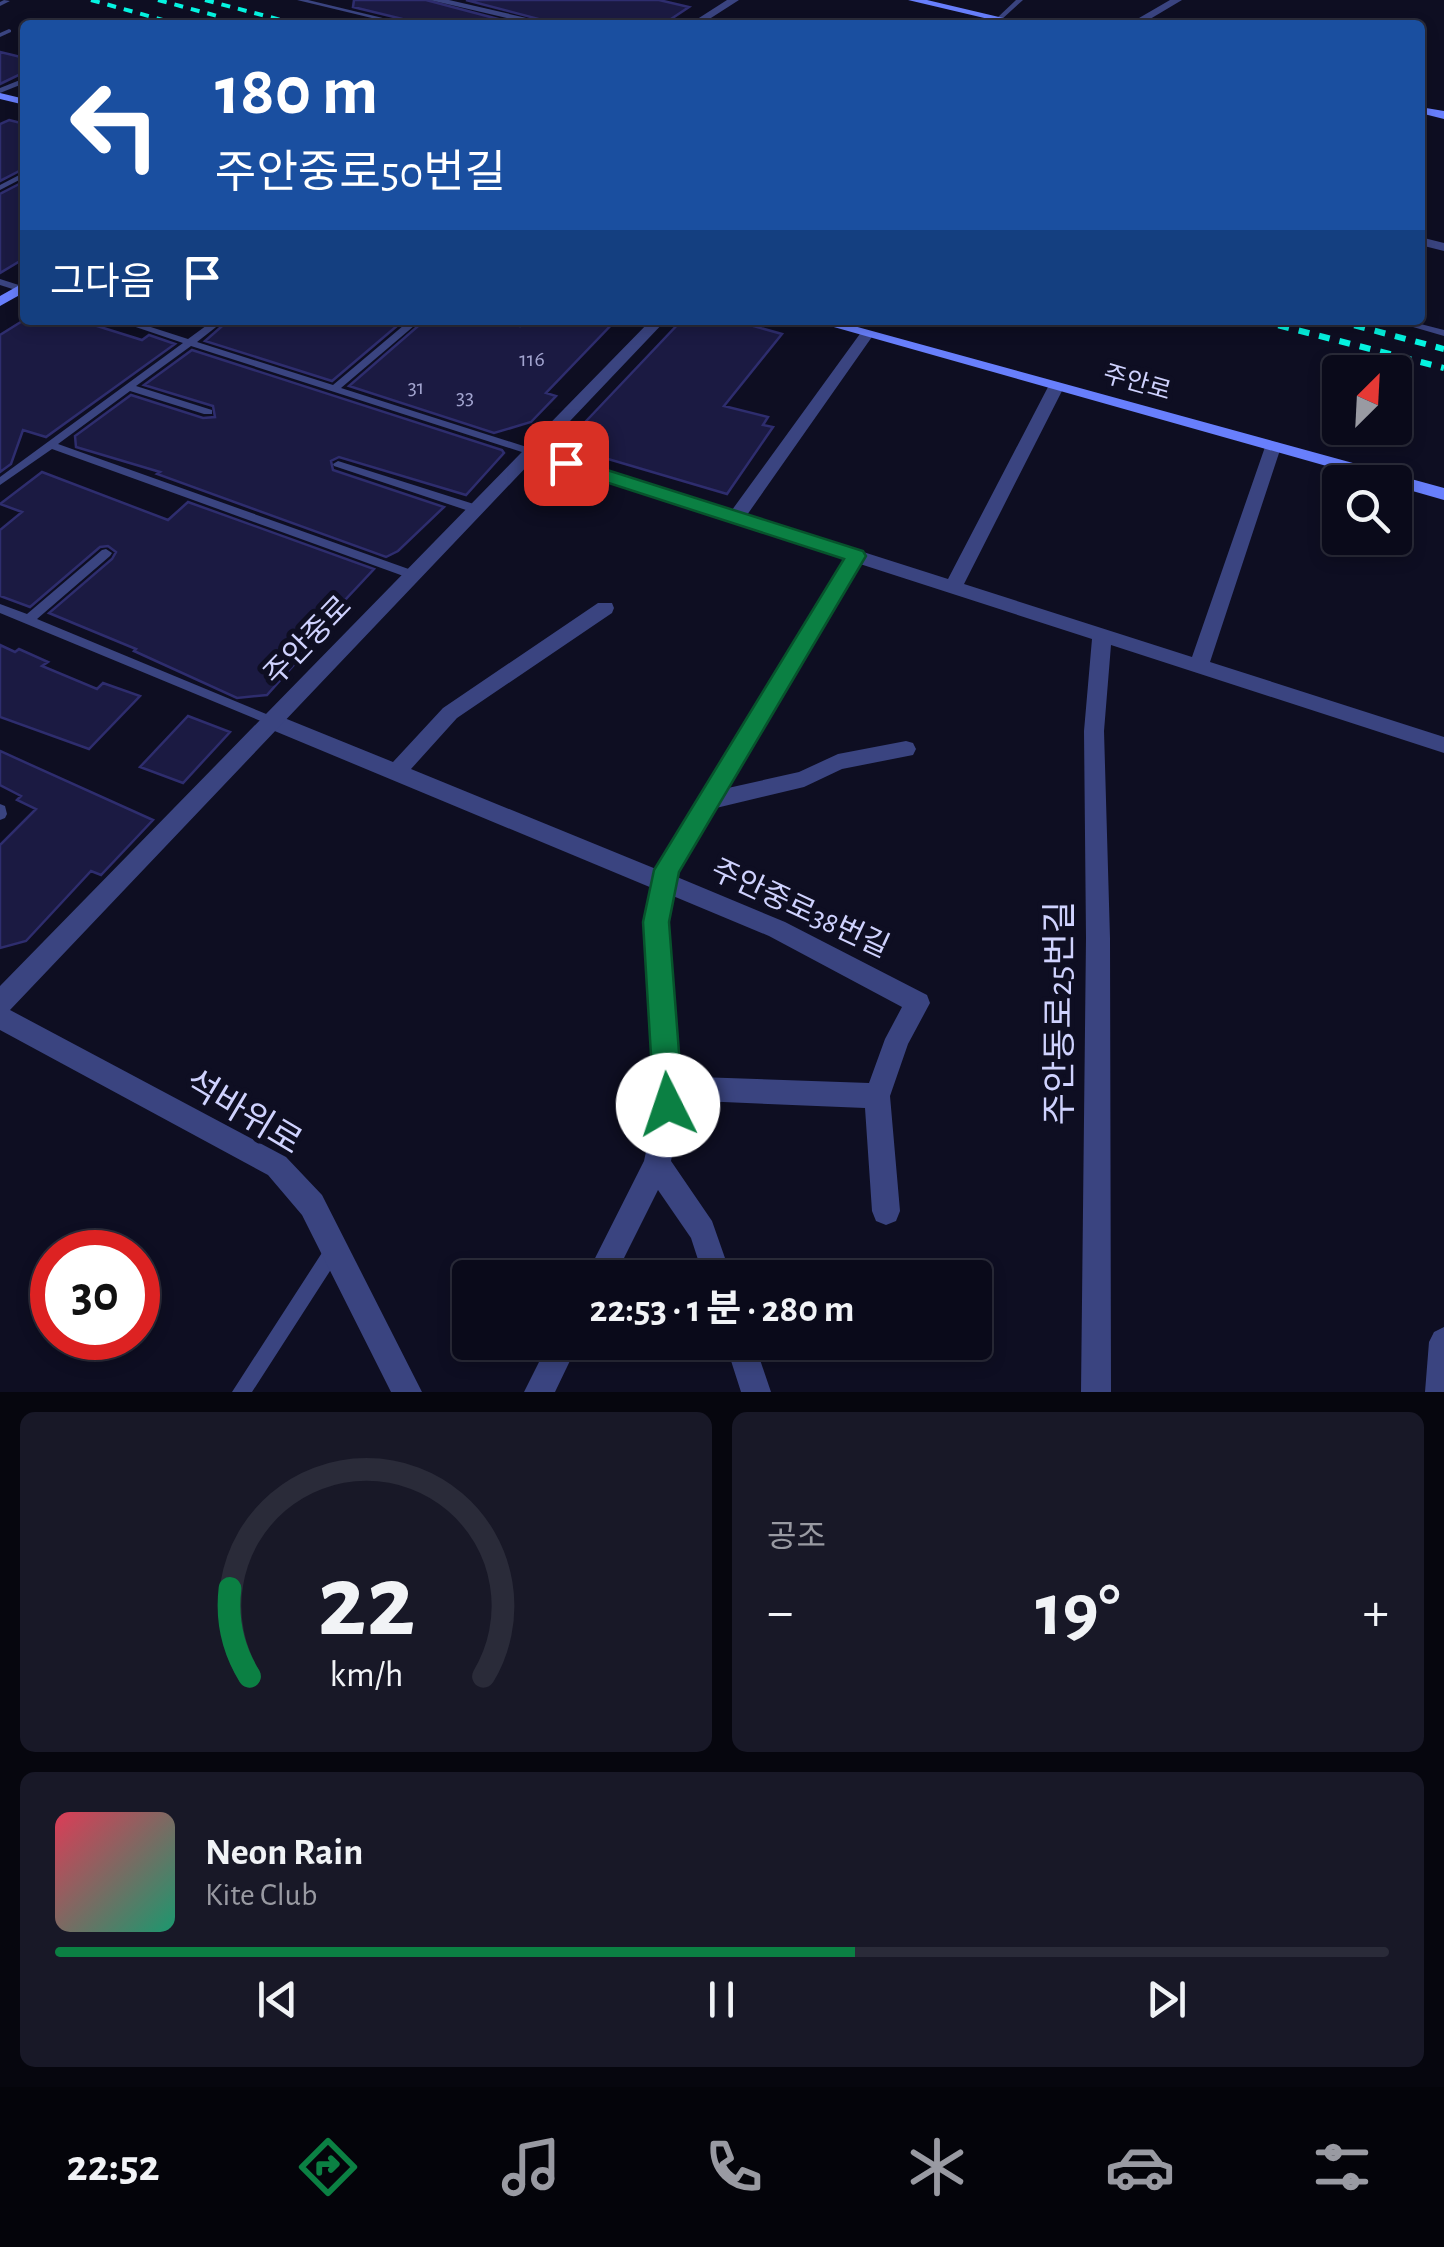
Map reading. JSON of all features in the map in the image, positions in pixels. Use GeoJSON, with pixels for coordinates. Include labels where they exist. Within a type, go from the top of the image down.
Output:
{"type":"FeatureCollection","features":[{"type":"Feature","properties":{"kind":"main road"},"geometry":{"type":"LineString","coordinates":[[915,0],[1004,20]]}},
{"type":"Feature","properties":{"kind":"main road","name":"주안로"},"geometry":{"type":"LineString","coordinates":[[834,325],[1444,494]]}},
{"type":"Feature","properties":{"kind":"street"},"geometry":{"type":"LineString","coordinates":[[435,0],[529,20]]}},
{"type":"Feature","properties":{"kind":"street"},"geometry":{"type":"LineString","coordinates":[[701,20],[734,0]]}},
{"type":"Feature","properties":{"kind":"street"},"geometry":{"type":"LineString","coordinates":[[1141,20],[1177,0]]}},
{"type":"Feature","properties":{"kind":"street","name":"주안중로"},"geometry":{"type":"LineString","coordinates":[[0,1003],[654,325]]}},
{"type":"Feature","properties":{"kind":"street"},"geometry":{"type":"LineString","coordinates":[[736,518],[867,334]]}},
{"type":"Feature","properties":{"kind":"street"},"geometry":{"type":"LineString","coordinates":[[953,587],[1056,387]]}},
{"type":"Feature","properties":{"kind":"street"},"geometry":{"type":"LineString","coordinates":[[1199,666],[1273,447]]}},
{"type":"Feature","properties":{"kind":"street"},"geometry":{"type":"LineString","coordinates":[[532,452],[1444,744]]}},
{"type":"Feature","properties":{"kind":"street"},"geometry":{"type":"LineString","coordinates":[[607,1260],[657,1164],[668,1105],[656,922],[663,882],[708,800],[856,556]]}},
{"type":"Feature","properties":{"kind":"street"},"geometry":{"type":"LineString","coordinates":[[396,772],[450,713],[605,608]]}},
{"type":"Feature","properties":{"kind":"street","name":"주안동로25번길"},"geometry":{"type":"LineString","coordinates":[[1096,1392],[1098,938],[1094,731],[1102,635]]}},
{"type":"Feature","properties":{"kind":"street","name":"주안중로38번길"},"geometry":{"type":"LineString","coordinates":[[272,720],[778,929],[918,1002],[897,1039],[878,1096],[886,1210]]}},
{"type":"Feature","properties":{"kind":"street"},"geometry":{"type":"LineString","coordinates":[[708,800],[804,779],[838,762],[906,749]]}},
{"type":"Feature","properties":{"kind":"street","name":"석바위로"},"geometry":{"type":"LineString","coordinates":[[0,1016],[276,1166],[312,1205],[406,1392]]}},
{"type":"Feature","properties":{"kind":"street"},"geometry":{"type":"LineString","coordinates":[[668,1105],[698,1089],[878,1096]]}},
{"type":"Feature","properties":{"kind":"street"},"geometry":{"type":"LineString","coordinates":[[657,1164],[702,1231],[712,1260]]}},
{"type":"Feature","properties":{"kind":"street"},"geometry":{"type":"LineString","coordinates":[[1440,1392],[1444,1342]]}},
{"type":"Feature","properties":{"kind":"street"},"geometry":{"type":"LineString","coordinates":[[539,1392],[556,1360]]}},
{"type":"Feature","properties":{"kind":"street"},"geometry":{"type":"LineString","coordinates":[[745,1360],[756,1392]]}},
{"type":"Feature","properties":{"kind":"lane"},"geometry":{"type":"LineString","coordinates":[[300,0],[387,20]]}},
{"type":"Feature","properties":{"kind":"lane"},"geometry":{"type":"LineString","coordinates":[[999,19],[1020,0]]}},
{"type":"Feature","properties":{"kind":"lane"},"geometry":{"type":"LineString","coordinates":[[0,4],[8,1]]}},
{"type":"Feature","properties":{"kind":"lane"},"geometry":{"type":"LineString","coordinates":[[136,325],[532,452]]}},
{"type":"Feature","properties":{"kind":"lane"},"geometry":{"type":"LineString","coordinates":[[0,482],[213,325]]}},
{"type":"Feature","properties":{"kind":"lane"},"geometry":{"type":"LineString","coordinates":[[334,389],[410,325]]}},
{"type":"Feature","properties":{"kind":"lane"},"geometry":{"type":"LineString","coordinates":[[1413,325],[1444,333]]}},
{"type":"Feature","properties":{"kind":"lane"},"geometry":{"type":"LineString","coordinates":[[130,386],[208,412]]}},
{"type":"Feature","properties":{"kind":"lane"},"geometry":{"type":"LineString","coordinates":[[50,444],[412,576]]}},
{"type":"Feature","properties":{"kind":"lane"},"geometry":{"type":"LineString","coordinates":[[338,464],[476,510]]}},
{"type":"Feature","properties":{"kind":"lane"},"geometry":{"type":"LineString","coordinates":[[28,620],[106,552]]}},
{"type":"Feature","properties":{"kind":"lane"},"geometry":{"type":"LineString","coordinates":[[0,608],[272,720]]}},
{"type":"Feature","properties":{"kind":"lane"},"geometry":{"type":"LineString","coordinates":[[241,1392],[334,1251]]}},
{"type":"Feature","properties":{"kind":"building"},"geometry":{"type":"Polygon","coordinates":[[[354,0],[426,0],[502,20],[406,20],[353,7],[354,0]]]}},
{"type":"Feature","properties":{"kind":"building"},"geometry":{"type":"Polygon","coordinates":[[[466,0],[659,0],[689,7],[670,20],[542,20],[466,0]]]}},
{"type":"Feature","properties":{"kind":"building"},"geometry":{"type":"Polygon","coordinates":[[[0,52],[20,57],[20,74],[0,84],[0,52]]]}},
{"type":"Feature","properties":{"kind":"building"},"geometry":{"type":"Polygon","coordinates":[[[9,120],[20,123],[20,171],[0,181],[0,124],[9,120]]]}},
{"type":"Feature","properties":{"kind":"building"},"geometry":{"type":"Polygon","coordinates":[[[20,184],[20,261],[0,273],[0,194],[20,184]]]}},
{"type":"Feature","properties":{"kind":"building"},"geometry":{"type":"Polygon","coordinates":[[[20,322],[94,325],[142,340],[149,335],[175,344],[46,437],[23,430],[11,464],[0,472],[0,335],[20,322]]]}},
{"type":"Feature","properties":{"kind":"building"},"geometry":{"type":"Polygon","coordinates":[[[223,325],[398,325],[332,381],[205,341],[223,325]]]}},
{"type":"Feature","properties":{"kind":"building"},"geometry":{"type":"Polygon","coordinates":[[[419,325],[611,325],[546,393],[556,396],[531,422],[494,433],[349,386],[419,325]]]}},
{"type":"Feature","properties":{"kind":"building"},"geometry":{"type":"Polygon","coordinates":[[[677,325],[750,325],[782,334],[724,406],[768,417],[763,425],[773,427],[727,494],[574,449],[571,437],[677,325]]]}},
{"type":"Feature","properties":{"kind":"building"},"geometry":{"type":"Polygon","coordinates":[[[192,350],[504,453],[466,495],[339,457],[331,461],[333,470],[444,507],[398,551],[386,557],[157,474],[160,472],[76,447],[75,436],[131,395],[203,418],[215,417],[213,406],[144,385],[192,350]]]}},
{"type":"Feature","properties":{"kind":"building"},"geometry":{"type":"Polygon","coordinates":[[[42,472],[168,520],[188,502],[374,569],[317,630],[323,632],[267,695],[237,698],[136,649],[49,613],[112,559],[116,552],[108,546],[100,547],[30,607],[0,596],[0,530],[22,512],[0,504],[42,472]]]}},
{"type":"Feature","properties":{"kind":"building"},"geometry":{"type":"Polygon","coordinates":[[[0,645],[48,662],[42,666],[97,689],[103,683],[140,696],[89,749],[0,717],[0,645]]]}},
{"type":"Feature","properties":{"kind":"building"},"geometry":{"type":"Polygon","coordinates":[[[188,716],[230,732],[183,783],[140,767],[188,716]]]}},
{"type":"Feature","properties":{"kind":"building"},"geometry":{"type":"Polygon","coordinates":[[[0,751],[153,820],[101,875],[91,871],[26,941],[0,948],[0,845],[36,809],[17,800],[21,796],[0,785],[0,751]]]}},
{"type":"Feature","properties":{"kind":"railway"},"geometry":{"type":"LineString","coordinates":[[91,0],[163,20]]}},
{"type":"Feature","properties":{"kind":"railway"},"geometry":{"type":"LineString","coordinates":[[158,0],[221,17]]}},
{"type":"Feature","properties":{"kind":"railway"},"geometry":{"type":"LineString","coordinates":[[205,0],[281,20]]}},
{"type":"Feature","properties":{"kind":"railway"},"geometry":{"type":"LineString","coordinates":[[1277,325],[1444,368]]}},
{"type":"Feature","properties":{"kind":"railway"},"geometry":{"type":"LineString","coordinates":[[1353,325],[1444,349]]}},
{"type":"Feature","properties":{"kind":"route"},"geometry":{"type":"LineString","coordinates":[[566,463],[856,556],[667,870],[656,922],[668,1105]]}}]}
